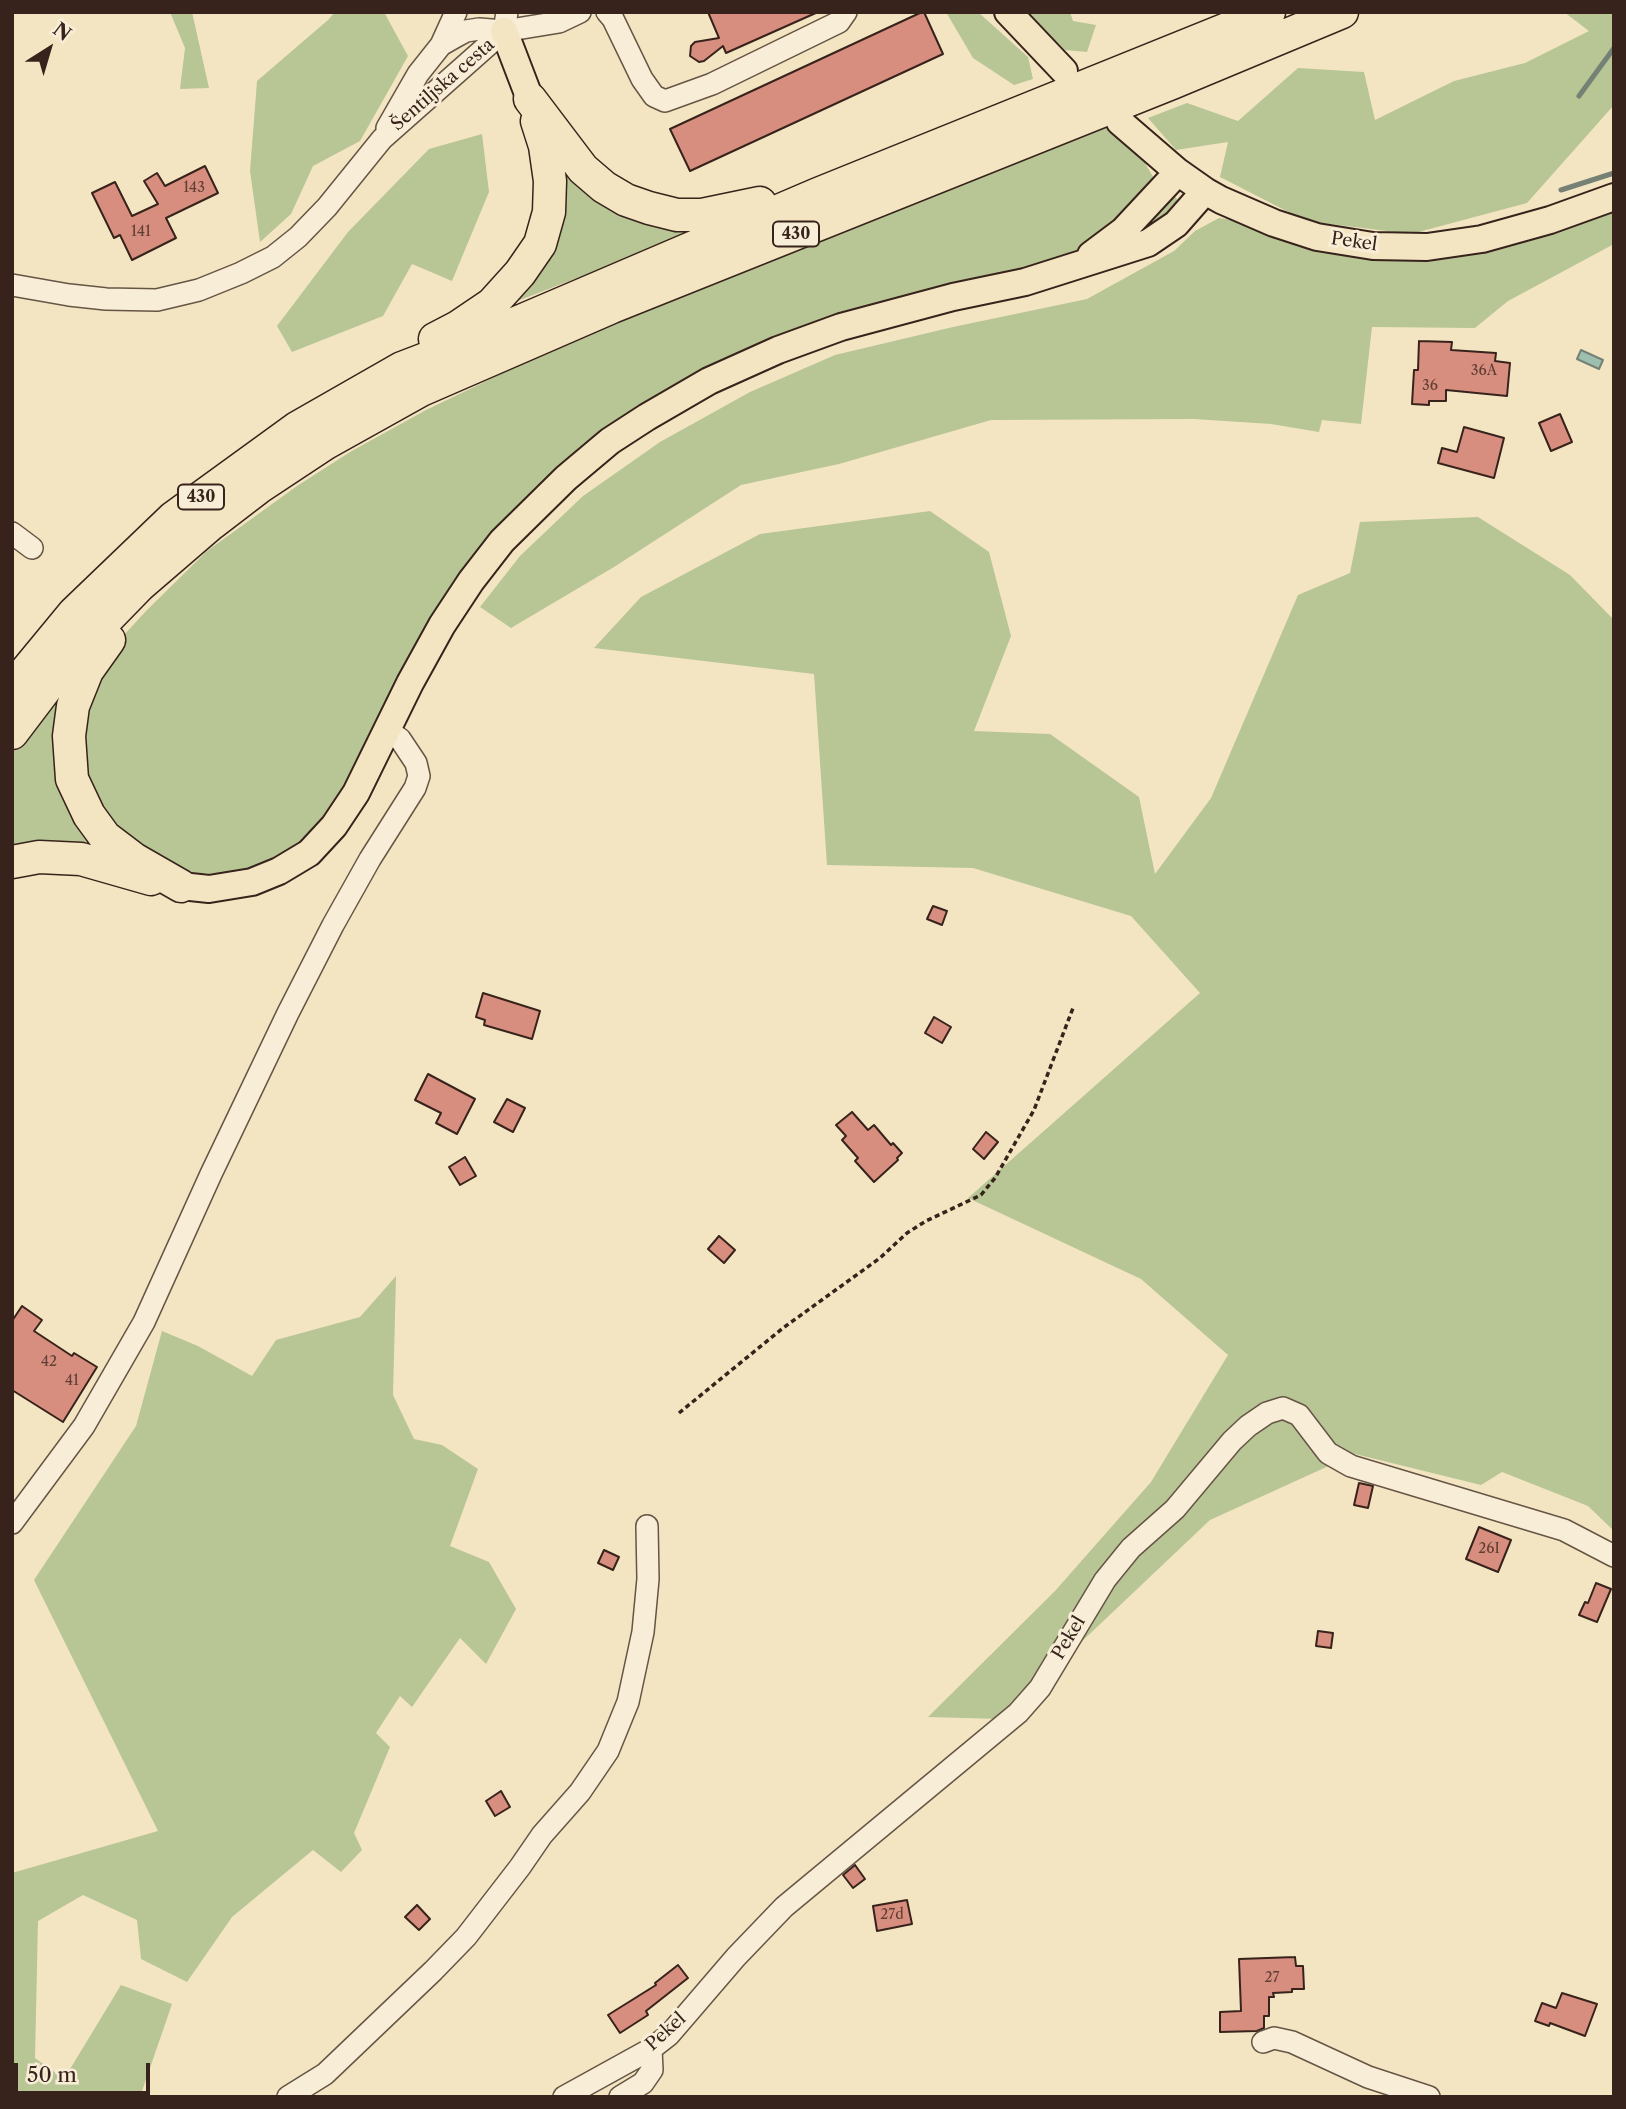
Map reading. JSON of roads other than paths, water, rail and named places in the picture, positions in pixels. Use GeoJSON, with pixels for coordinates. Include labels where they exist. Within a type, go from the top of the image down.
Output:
{"type":"FeatureCollection","features":[{"type":"Feature","properties":{"kind":"highway","name":"430"},"geometry":{"type":"LineString","coordinates":[[12,688],[74,613],[173,518],[297,428],[402,368],[488,335],[818,194],[1269,12]]}},
{"type":"Feature","properties":{"kind":"highway","name":"430"},"geometry":{"type":"LineString","coordinates":[[12,733],[56,675],[99,626],[139,586],[211,524],[258,488],[326,443],[421,390],[611,307],[1172,83],[1342,12]]}},
{"type":"Feature","properties":{"kind":"highway"},"geometry":{"type":"LineString","coordinates":[[530,99],[583,169],[604,187],[626,200],[649,208],[677,215],[702,215],[818,194]]}},
{"type":"Feature","properties":{"kind":"highway"},"geometry":{"type":"LineString","coordinates":[[402,368],[427,343],[458,327],[492,304],[520,273],[540,244],[550,212],[550,181],[545,146],[530,99]]}},
{"type":"Feature","properties":{"kind":"highway"},"geometry":{"type":"LineString","coordinates":[[181,886],[134,859],[105,837],[89,815],[72,779],[69,736],[73,706],[87,671],[107,644],[211,524]]}},
{"type":"Feature","properties":{"kind":"highway"},"geometry":{"type":"LineString","coordinates":[[12,862],[39,857],[81,859],[181,886]]}},
{"type":"Feature","properties":{"kind":"main road"},"geometry":{"type":"LineString","coordinates":[[1009,12],[1063,71]]}},
{"type":"Feature","properties":{"kind":"main road"},"geometry":{"type":"LineString","coordinates":[[502,18],[530,99]]}},
{"type":"Feature","properties":{"kind":"main road","name":"Pekel"},"geometry":{"type":"LineString","coordinates":[[1120,122],[1178,172],[1205,191],[1274,223],[1317,237],[1373,246],[1427,247],[1482,239],[1550,220],[1614,197]]}},
{"type":"Feature","properties":{"kind":"main road"},"geometry":{"type":"LineString","coordinates":[[1078,264],[1123,232],[1178,172]]}},
{"type":"Feature","properties":{"kind":"main road"},"geometry":{"type":"LineString","coordinates":[[181,886],[209,888],[252,882],[279,872],[309,853],[334,825],[356,793],[442,625],[487,561],[502,541],[566,478],[610,441],[709,381],[778,350],[841,327],[953,297],[1025,282],[1148,243],[1176,224],[1205,191]]}},
{"type":"Feature","properties":{"kind":"street"},"geometry":{"type":"LineString","coordinates":[[441,46],[456,12]]}},
{"type":"Feature","properties":{"kind":"street"},"geometry":{"type":"LineString","coordinates":[[502,18],[558,22],[580,12]]}},
{"type":"Feature","properties":{"kind":"street"},"geometry":{"type":"LineString","coordinates":[[607,12],[642,79],[654,96],[665,101],[712,84],[839,22],[846,12]]}},
{"type":"Feature","properties":{"kind":"street","name":"Šentiljska cesta"},"geometry":{"type":"LineString","coordinates":[[382,139],[418,74],[441,46],[466,31],[479,29],[502,18]]}},
{"type":"Feature","properties":{"kind":"street","name":"Šentiljska cesta"},"geometry":{"type":"LineString","coordinates":[[12,285],[69,295],[157,300],[199,290],[273,257],[298,237],[327,207],[382,139],[502,18]]}},
{"type":"Feature","properties":{"kind":"street"},"geometry":{"type":"LineString","coordinates":[[12,533],[32,548]]}},
{"type":"Feature","properties":{"kind":"street"},"geometry":{"type":"LineString","coordinates":[[12,1523],[84,1426],[144,1322],[288,1013],[364,870],[415,788],[419,776],[416,763],[400,739],[387,730]]}},
{"type":"Feature","properties":{"kind":"street","name":"Pekel"},"geometry":{"type":"LineString","coordinates":[[564,2097],[650,2049],[669,2035],[736,1957],[784,1908],[1018,1713],[1040,1688],[1105,1580],[1131,1548],[1175,1509],[1232,1441],[1267,1413],[1283,1408],[1299,1415],[1328,1453],[1351,1466],[1564,1530],[1614,1556]]}},
{"type":"Feature","properties":{"kind":"street"},"geometry":{"type":"LineString","coordinates":[[288,2097],[325,2074],[466,1937],[542,1835],[580,1792],[608,1751],[628,1702],[643,1632],[648,1579],[646,1526]]}},
{"type":"Feature","properties":{"kind":"street"},"geometry":{"type":"LineString","coordinates":[[1263,2042],[1274,2038],[1292,2042],[1368,2077],[1429,2097]]}},
{"type":"Feature","properties":{"kind":"street"},"geometry":{"type":"LineString","coordinates":[[620,2097],[643,2083],[652,2070],[650,2049]]}},
{"type":"Feature","properties":{"kind":"waterway"},"geometry":{"type":"LineString","coordinates":[[1579,96],[1614,48]]}},
{"type":"Feature","properties":{"kind":"waterway"},"geometry":{"type":"LineString","coordinates":[[1561,190],[1614,173]]}}]}
